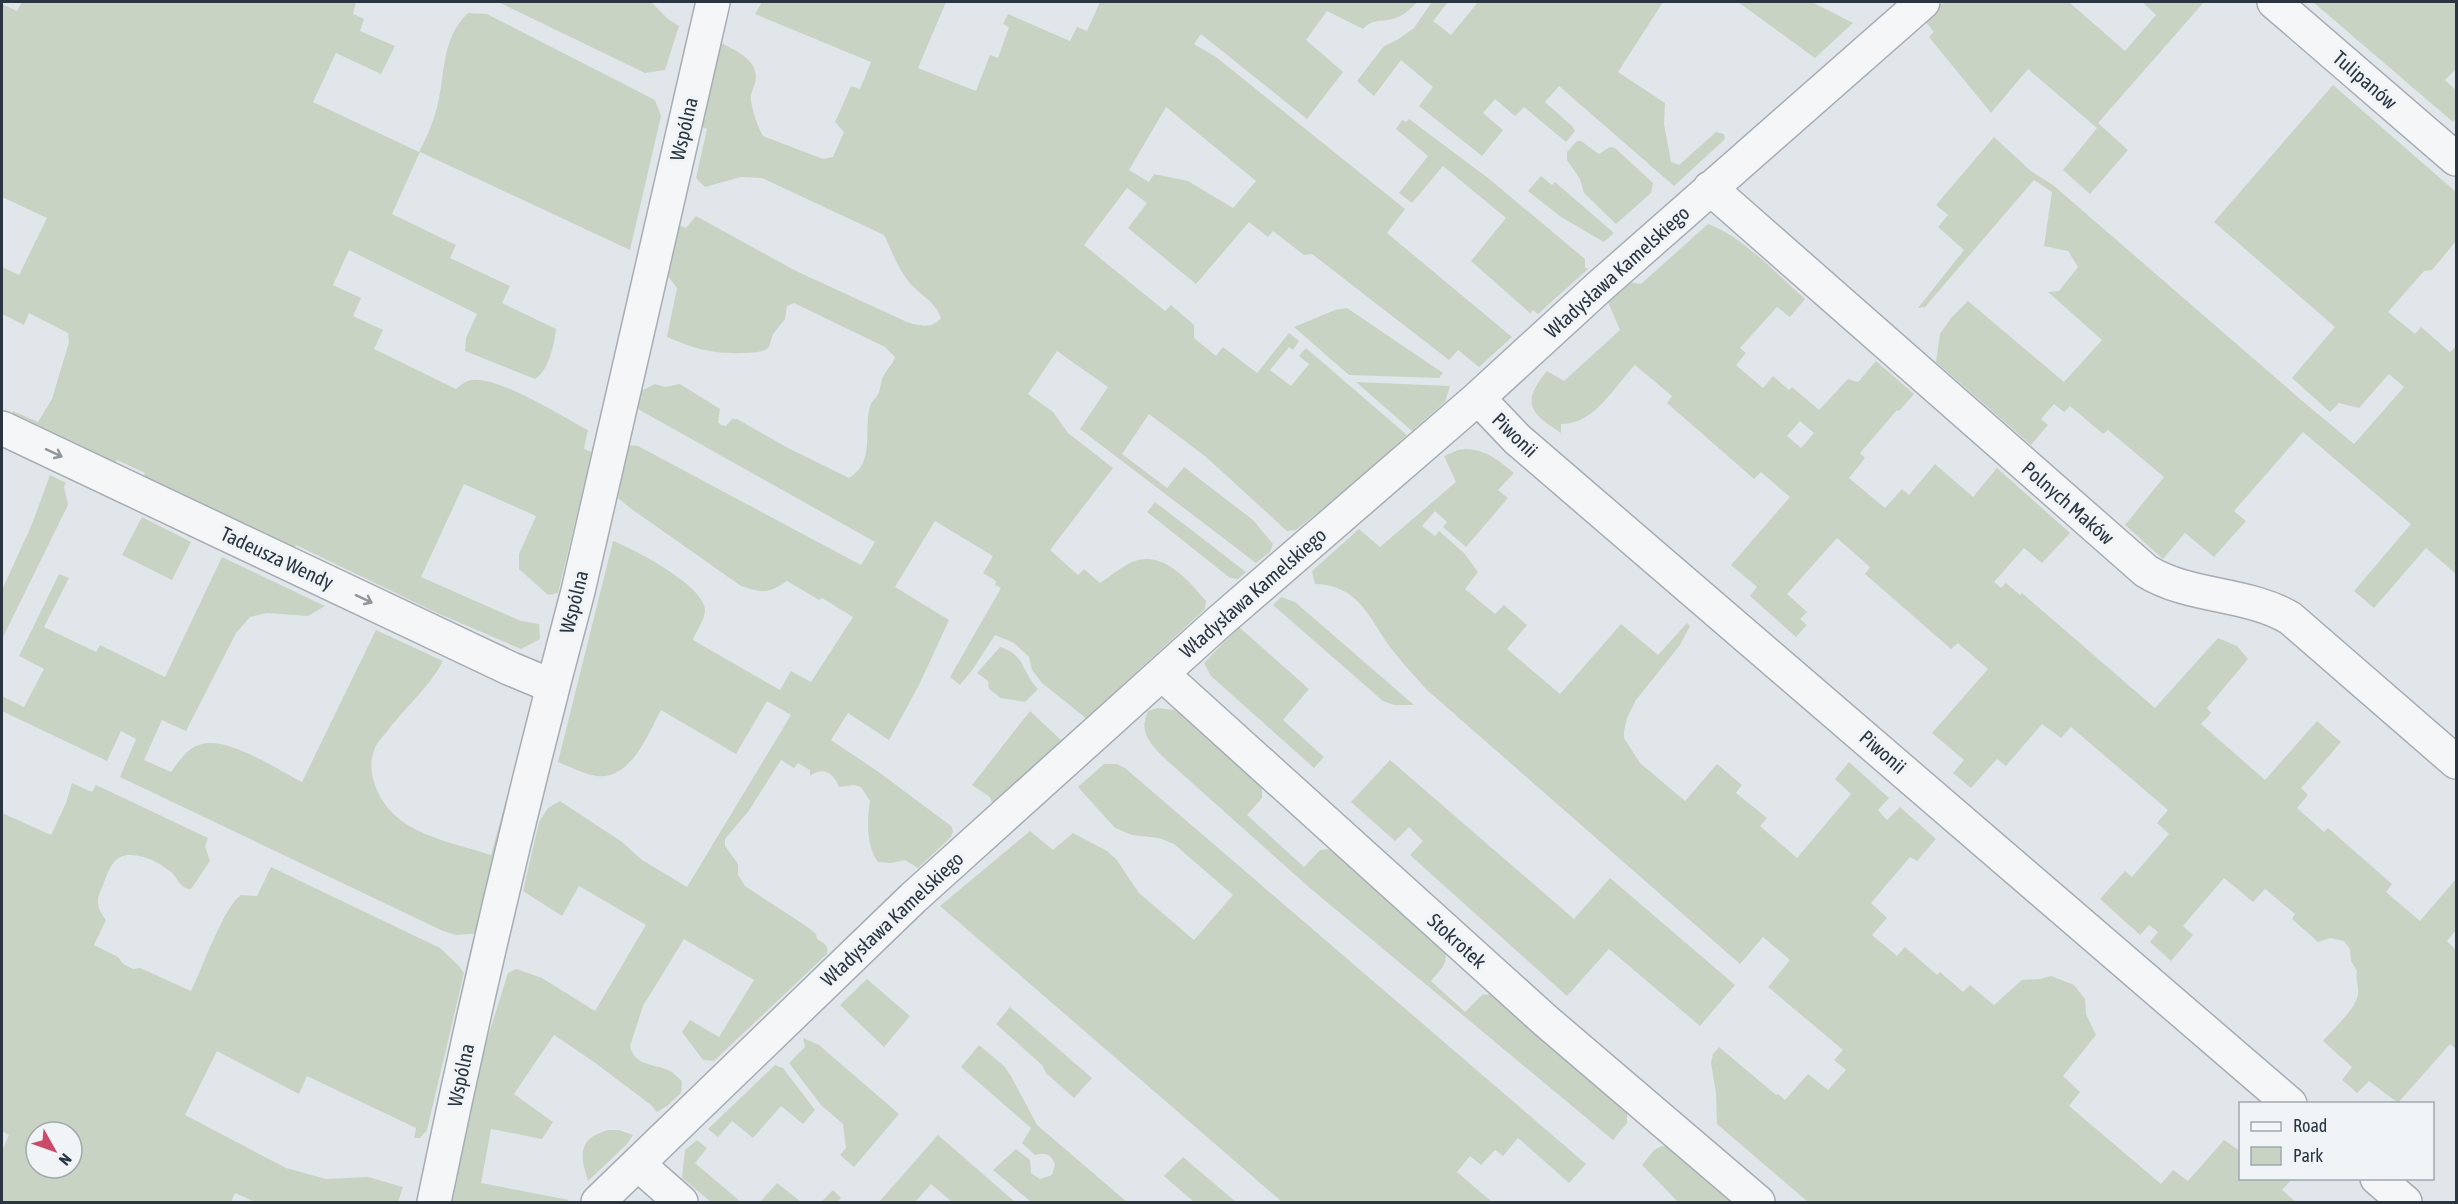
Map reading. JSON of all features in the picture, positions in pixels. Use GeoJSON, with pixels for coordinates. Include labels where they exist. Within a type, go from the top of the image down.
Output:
{"type":"FeatureCollection","features":[{"type":"Feature","properties":{"kind":"street","name":"Wspólna"},"geometry":{"type":"LineString","coordinates":[[434,1203],[480,986],[552,686],[578,591],[713,2]]}},
{"type":"Feature","properties":{"kind":"street","name":"Władysława Kamelskiego"},"geometry":{"type":"LineString","coordinates":[[598,1203],[904,906],[1261,585],[1478,398],[1710,188],[1923,2]]}},
{"type":"Feature","properties":{"kind":"street","name":"Tulipanów"},"geometry":{"type":"LineString","coordinates":[[2274,2],[2457,159]]}},
{"type":"Feature","properties":{"kind":"street","name":"Polnych Maków"},"geometry":{"type":"LineString","coordinates":[[1710,188],[2146,571],[2171,584],[2262,606],[2290,618],[2457,762]]}},
{"type":"Feature","properties":{"kind":"street","name":"Piwonii"},"geometry":{"type":"LineString","coordinates":[[1478,398],[1517,439],[2288,1102]]}},
{"type":"Feature","properties":{"kind":"street","name":"Tadeusza Wendy"},"geometry":{"type":"LineString","coordinates":[[2,428],[511,669],[552,686]]}},
{"type":"Feature","properties":{"kind":"street","name":"Stokrotek"},"geometry":{"type":"LineString","coordinates":[[1162,674],[1546,1021],[1758,1203]]}},
{"type":"Feature","properties":{"kind":"street"},"geometry":{"type":"LineString","coordinates":[[638,1164],[681,1203]]}},
{"type":"Feature","properties":{"kind":"street"},"geometry":{"type":"LineString","coordinates":[[2378,1180],[2404,1203]]}},
{"type":"Feature","properties":{"kind":"green space"},"geometry":{"type":"Polygon","coordinates":[[[22,2],[356,2],[353,14],[364,19],[360,31],[395,46],[381,74],[336,53],[313,102],[419,152],[439,99],[449,43],[460,22],[468,13],[487,14],[655,100],[661,116],[630,250],[420,152],[392,214],[456,245],[450,258],[510,286],[502,303],[556,329],[547,363],[535,379],[465,351],[466,338],[477,314],[349,250],[333,285],[361,298],[353,316],[383,330],[374,349],[456,389],[472,380],[498,384],[588,430],[584,449],[592,452],[558,593],[548,595],[519,569],[519,554],[536,516],[464,484],[421,577],[521,621],[539,624],[540,639],[521,649],[437,613],[296,545],[294,549],[143,478],[145,473],[117,460],[115,464],[11,415],[13,411],[38,422],[52,399],[69,342],[68,333],[29,313],[24,325],[2,314],[2,267],[19,275],[47,218],[2,197],[2,4],[17,11],[22,2]]]}},
{"type":"Feature","properties":{"kind":"green space"},"geometry":{"type":"Polygon","coordinates":[[[498,2],[651,2],[668,19],[679,26],[665,70],[645,73],[498,2]]]}},
{"type":"Feature","properties":{"kind":"green space"},"geometry":{"type":"Polygon","coordinates":[[[762,2],[946,2],[918,68],[976,91],[990,55],[998,58],[1009,27],[1003,24],[1008,14],[1070,41],[1077,27],[1087,31],[1100,2],[1417,2],[1399,17],[1373,22],[1363,29],[1327,11],[1306,40],[1343,72],[1307,119],[1201,34],[1194,44],[1216,57],[1405,209],[1387,233],[1512,337],[1479,367],[1458,350],[1449,360],[1312,254],[1304,255],[1273,231],[1268,237],[1249,222],[1196,284],[1128,228],[1147,203],[1127,188],[1084,245],[1165,311],[1171,305],[1194,325],[1194,338],[1216,356],[1223,347],[1257,373],[1289,333],[1299,341],[1293,350],[1289,347],[1270,370],[1291,386],[1309,364],[1299,356],[1306,348],[1407,435],[1365,474],[1296,530],[1287,531],[1206,457],[1149,414],[1122,454],[1167,488],[1184,467],[1253,520],[1273,544],[1270,552],[1256,563],[1080,429],[1108,387],[1057,351],[1028,394],[1053,412],[1068,433],[1113,468],[1050,550],[1078,575],[1084,569],[1100,583],[1132,562],[1143,559],[1164,563],[1183,576],[1199,593],[1206,601],[1205,609],[1129,679],[1131,682],[1087,719],[1042,683],[1032,670],[1029,657],[1014,643],[995,635],[960,685],[950,677],[1001,588],[995,585],[996,581],[983,573],[993,556],[935,521],[895,587],[949,620],[919,685],[889,740],[848,713],[831,740],[951,826],[953,831],[951,837],[918,868],[905,860],[892,863],[878,862],[869,841],[870,801],[861,787],[854,785],[839,787],[827,772],[814,773],[810,776],[810,770],[798,763],[794,768],[781,760],[748,812],[725,839],[725,846],[738,864],[738,875],[745,886],[809,928],[825,945],[827,954],[714,1061],[703,1060],[682,1032],[690,1020],[719,1037],[754,980],[684,939],[643,1006],[630,1046],[639,1060],[668,1070],[682,1081],[681,1093],[657,1112],[594,1062],[554,1035],[514,1094],[553,1122],[542,1139],[491,1129],[481,1183],[569,1200],[566,1202],[448,1202],[480,1062],[508,973],[516,969],[542,978],[595,1011],[646,925],[579,886],[562,916],[523,891],[539,822],[548,808],[560,801],[622,842],[642,860],[687,887],[791,715],[767,701],[736,754],[661,710],[637,754],[620,771],[597,776],[558,762],[613,541],[667,570],[694,590],[702,600],[705,614],[693,640],[780,690],[791,671],[811,682],[853,617],[822,598],[819,600],[787,581],[765,591],[741,586],[630,508],[618,498],[628,445],[638,446],[861,565],[875,542],[638,409],[641,391],[655,384],[665,387],[680,384],[720,409],[718,422],[721,425],[726,426],[732,419],[737,419],[788,448],[849,478],[863,463],[866,455],[870,406],[879,392],[884,374],[895,357],[885,347],[794,303],[787,306],[785,319],[773,334],[769,347],[761,351],[715,352],[667,337],[677,288],[667,275],[679,225],[686,228],[696,216],[796,271],[907,322],[930,325],[941,318],[935,307],[905,276],[884,235],[762,178],[741,177],[705,187],[696,178],[707,129],[702,127],[721,43],[749,60],[755,71],[756,80],[751,100],[763,136],[823,159],[833,157],[844,132],[835,122],[851,86],[860,89],[871,62],[755,14],[762,2]],[[1166,107],[1129,170],[1149,182],[1154,174],[1188,181],[1233,208],[1256,181],[1166,107]]]}},
{"type":"Feature","properties":{"kind":"green space"},"geometry":{"type":"Polygon","coordinates":[[[1432,2],[1448,2],[1433,21],[1451,35],[1478,2],[1663,2],[1618,72],[1665,103],[1664,124],[1671,162],[1679,165],[1716,132],[1724,134],[1725,139],[1674,186],[1559,86],[1545,102],[1575,131],[1566,142],[1524,107],[1515,116],[1495,99],[1483,113],[1503,130],[1482,156],[1419,106],[1433,87],[1401,60],[1374,96],[1357,81],[1384,46],[1414,28],[1432,2]]]}},
{"type":"Feature","properties":{"kind":"green space"},"geometry":{"type":"Polygon","coordinates":[[[1738,2],[1812,2],[1853,23],[1815,58],[1738,2]]]}},
{"type":"Feature","properties":{"kind":"green space"},"geometry":{"type":"Polygon","coordinates":[[[1945,2],[2069,2],[2125,51],[2156,15],[2142,2],[2204,2],[2098,123],[2128,150],[2090,194],[2063,170],[2097,128],[2028,69],[1991,113],[1929,37],[1934,32],[1924,20],[1945,2]]]}},
{"type":"Feature","properties":{"kind":"green space"},"geometry":{"type":"Polygon","coordinates":[[[2313,2],[2456,2],[2456,69],[2445,80],[2456,90],[2456,118],[2453,122],[2313,2]]]}},
{"type":"Feature","properties":{"kind":"green space"},"geometry":{"type":"Polygon","coordinates":[[[2333,85],[2456,192],[2456,241],[2432,270],[2424,271],[2388,312],[2415,334],[2421,327],[2450,352],[2456,346],[2456,574],[2426,548],[2374,608],[2354,591],[2411,524],[2303,432],[2234,511],[2246,521],[2214,557],[2185,533],[2163,559],[2125,525],[2164,477],[2108,430],[2103,434],[2070,406],[2064,412],[2054,404],[2041,419],[2048,425],[2031,445],[1936,362],[1940,334],[1951,318],[1968,301],[2064,382],[2102,340],[2048,292],[2059,291],[2078,267],[2068,251],[2044,246],[2052,192],[2034,180],[1925,307],[1918,308],[1964,250],[1938,227],[1948,215],[1936,205],[1994,137],[2031,171],[2053,185],[2354,444],[2404,387],[2389,374],[2359,408],[2339,403],[2330,412],[2292,378],[2335,327],[2214,222],[2333,85]]]}},
{"type":"Feature","properties":{"kind":"green space"},"geometry":{"type":"Polygon","coordinates":[[[1409,119],[1488,178],[1585,259],[1585,267],[1588,269],[1538,314],[1533,310],[1530,313],[1471,261],[1506,218],[1443,166],[1412,203],[1399,193],[1428,156],[1396,129],[1402,120],[1406,122],[1409,119]]]}},
{"type":"Feature","properties":{"kind":"green space"},"geometry":{"type":"Polygon","coordinates":[[[1577,141],[1581,141],[1599,154],[1610,147],[1615,148],[1653,183],[1651,193],[1616,224],[1584,193],[1580,179],[1567,160],[1567,152],[1577,141]]]}},
{"type":"Feature","properties":{"kind":"green space"},"geometry":{"type":"Polygon","coordinates":[[[1541,176],[1552,185],[1555,182],[1614,233],[1604,242],[1561,217],[1528,191],[1541,176]]]}},
{"type":"Feature","properties":{"kind":"green space"},"geometry":{"type":"Polygon","coordinates":[[[1708,224],[1734,237],[1805,299],[1790,317],[1777,307],[1740,348],[1746,353],[1736,365],[1763,388],[1773,376],[1789,390],[1792,387],[1819,410],[1848,379],[1858,382],[1876,361],[1914,394],[1860,453],[1865,458],[1849,478],[1885,508],[1902,489],[1909,495],[1935,464],[1973,497],[1997,468],[2070,533],[2042,563],[2024,548],[1994,582],[2001,588],[2006,583],[2020,595],[2022,593],[2155,708],[2218,638],[2237,646],[2248,659],[2207,708],[2211,713],[2201,724],[2265,780],[2317,721],[2341,742],[2301,788],[2308,795],[2297,808],[2324,832],[2328,828],[2392,884],[2386,892],[2420,921],[2456,879],[2456,930],[2447,941],[2456,950],[2456,1049],[2450,1044],[2399,1102],[2369,1081],[2357,1093],[2342,1080],[2352,1067],[2323,1041],[2348,1013],[2358,994],[2357,971],[2351,961],[2350,949],[2344,941],[2331,938],[2318,942],[2292,919],[2295,914],[2265,889],[2253,902],[2224,878],[2183,926],[2193,935],[2171,961],[2150,942],[2158,932],[2149,925],[2140,935],[2100,899],[2125,871],[2132,877],[2169,834],[2157,823],[2168,810],[2071,727],[2061,738],[2042,724],[2006,766],[1997,759],[1971,788],[1953,773],[1964,760],[1932,733],[1988,669],[1958,643],[1951,649],[1865,574],[1870,567],[1837,538],[1787,594],[1807,612],[1800,619],[1807,625],[1796,637],[1750,596],[1757,587],[1731,565],[1790,497],[1761,472],[1754,479],[1667,403],[1672,396],[1635,365],[1594,411],[1573,423],[1561,424],[1561,433],[1542,419],[1532,406],[1534,391],[1539,382],[1547,371],[1564,381],[1620,330],[1607,300],[1627,282],[1641,284],[1708,224]],[[1800,421],[1787,436],[1801,448],[1814,433],[1800,421]]]}},
{"type":"Feature","properties":{"kind":"green space"},"geometry":{"type":"Polygon","coordinates":[[[1347,308],[1443,373],[1439,378],[1349,375],[1294,327],[1335,310],[1347,308]]]}},
{"type":"Feature","properties":{"kind":"green space"},"geometry":{"type":"Polygon","coordinates":[[[1356,382],[1450,386],[1445,402],[1412,431],[1356,382]]]}},
{"type":"Feature","properties":{"kind":"green space"},"geometry":{"type":"Polygon","coordinates":[[[1458,450],[1473,450],[1486,454],[1514,473],[1498,490],[1508,498],[1466,547],[1443,527],[1447,522],[1435,511],[1422,526],[1435,536],[1439,531],[1464,553],[1478,572],[1465,589],[1495,614],[1504,605],[1527,625],[1507,649],[1560,694],[1621,624],[1658,655],[1687,623],[1690,626],[1680,645],[1636,700],[1627,718],[1624,738],[1640,763],[1685,801],[1717,764],[1742,785],[1736,793],[1767,818],[1760,826],[1797,858],[1851,794],[1835,779],[1849,762],[1889,798],[1878,810],[1887,820],[1900,807],[1936,839],[1917,861],[1910,857],[1871,903],[1887,918],[1872,935],[1897,956],[1905,947],[1937,975],[1940,972],[1963,992],[1970,985],[1994,1005],[2022,980],[2051,976],[2074,985],[2085,999],[2086,1014],[2096,1035],[2063,1076],[2080,1092],[2069,1106],[2161,1184],[2173,1170],[2188,1181],[2224,1140],[2239,1150],[2239,1180],[2291,1180],[2282,1190],[2296,1202],[1808,1202],[1717,1124],[1716,1093],[1711,1063],[1713,1054],[1719,1047],[1785,1100],[1808,1074],[1828,1090],[1846,1070],[1834,1060],[1843,1050],[1768,987],[1790,960],[1763,937],[1740,964],[1427,690],[1394,653],[1368,614],[1352,596],[1330,586],[1315,584],[1312,571],[1359,529],[1380,547],[1456,482],[1444,456],[1458,450]]]}},
{"type":"Feature","properties":{"kind":"green space"},"geometry":{"type":"Polygon","coordinates":[[[50,475],[66,483],[64,487],[68,505],[2,639],[2,590],[32,524],[50,475]]]}},
{"type":"Feature","properties":{"kind":"green space"},"geometry":{"type":"Polygon","coordinates":[[[1155,502],[1246,572],[1238,579],[1230,578],[1147,512],[1155,502]]]}},
{"type":"Feature","properties":{"kind":"green space"},"geometry":{"type":"Polygon","coordinates":[[[142,517],[191,542],[172,580],[122,555],[142,517]]]}},
{"type":"Feature","properties":{"kind":"green space"},"geometry":{"type":"Polygon","coordinates":[[[222,557],[325,606],[308,616],[267,613],[250,617],[236,633],[186,731],[162,720],[144,760],[171,772],[192,748],[213,743],[226,745],[253,756],[302,782],[376,630],[443,661],[431,680],[377,744],[371,763],[372,773],[376,788],[385,804],[410,826],[425,834],[491,855],[508,793],[517,795],[483,933],[456,935],[443,931],[120,777],[136,739],[121,731],[107,761],[2,711],[2,696],[24,707],[44,669],[19,656],[59,574],[69,578],[44,627],[96,652],[100,645],[165,677],[222,557]]]}},
{"type":"Feature","properties":{"kind":"green space"},"geometry":{"type":"Polygon","coordinates":[[[1281,597],[1295,602],[1414,705],[1394,705],[1383,701],[1273,605],[1281,597]]]}},
{"type":"Feature","properties":{"kind":"green space"},"geometry":{"type":"Polygon","coordinates":[[[1239,627],[1309,689],[1283,720],[1324,757],[1314,768],[1211,676],[1204,663],[1239,627]]]}},
{"type":"Feature","properties":{"kind":"green space"},"geometry":{"type":"Polygon","coordinates":[[[1000,647],[1019,659],[1038,689],[1025,702],[1001,698],[989,689],[988,681],[977,673],[1000,647]]]}},
{"type":"Feature","properties":{"kind":"green space"},"geometry":{"type":"Polygon","coordinates":[[[1158,708],[1174,710],[1184,716],[1262,786],[1262,798],[1247,815],[1304,867],[1320,850],[1331,849],[1445,952],[1444,964],[1431,981],[1465,1012],[1482,995],[1492,994],[1627,1111],[1627,1123],[1613,1140],[1311,889],[1162,756],[1146,735],[1144,724],[1148,711],[1158,708]]]}},
{"type":"Feature","properties":{"kind":"green space"},"geometry":{"type":"Polygon","coordinates":[[[1030,711],[1062,741],[992,803],[990,797],[972,785],[1030,711]]]}},
{"type":"Feature","properties":{"kind":"green space"},"geometry":{"type":"Polygon","coordinates":[[[1390,760],[1574,919],[1610,878],[1735,985],[1700,1026],[1609,949],[1567,996],[1410,855],[1423,841],[1409,827],[1395,841],[1351,802],[1390,760]]]}},
{"type":"Feature","properties":{"kind":"green space"},"geometry":{"type":"Polygon","coordinates":[[[1104,764],[1117,764],[1125,768],[1586,1164],[1569,1183],[1518,1138],[1503,1156],[1495,1150],[1481,1165],[1470,1156],[1457,1172],[1492,1202],[1282,1202],[940,906],[1030,831],[1053,850],[1073,833],[1107,851],[1116,859],[1139,893],[1194,940],[1233,895],[1174,844],[1159,838],[1132,835],[1115,828],[1078,787],[1104,764]]]}},
{"type":"Feature","properties":{"kind":"green space"},"geometry":{"type":"Polygon","coordinates":[[[72,783],[92,792],[96,785],[208,838],[205,846],[210,861],[191,889],[179,883],[169,870],[154,861],[129,855],[121,857],[110,867],[98,898],[99,909],[106,920],[94,945],[118,957],[123,964],[133,969],[140,968],[191,991],[234,901],[241,895],[257,896],[271,867],[440,948],[459,966],[464,973],[427,1130],[420,1138],[414,1138],[416,1128],[307,1076],[299,1094],[217,1051],[185,1115],[286,1168],[326,1179],[368,1177],[403,1187],[398,1202],[255,1202],[235,1193],[231,1202],[2,1202],[2,1151],[9,1135],[2,1131],[2,813],[51,835],[66,803],[72,783]]]}},
{"type":"Feature","properties":{"kind":"green space"},"geometry":{"type":"Polygon","coordinates":[[[867,979],[910,1016],[884,1047],[840,1005],[867,979]]]}},
{"type":"Feature","properties":{"kind":"green space"},"geometry":{"type":"Polygon","coordinates":[[[1010,1007],[1092,1078],[1074,1098],[1046,1073],[1042,1065],[996,1024],[1010,1007]]]}},
{"type":"Feature","properties":{"kind":"green space"},"geometry":{"type":"Polygon","coordinates":[[[803,1038],[819,1045],[899,1114],[854,1167],[840,1155],[846,1148],[843,1124],[821,1105],[789,1063],[805,1047],[803,1038]]]}},
{"type":"Feature","properties":{"kind":"green space"},"geometry":{"type":"Polygon","coordinates":[[[979,1045],[1004,1066],[1037,1125],[1127,1202],[1031,1202],[993,1170],[1016,1149],[1030,1160],[1031,1173],[1040,1179],[1052,1175],[1055,1164],[1050,1156],[1035,1155],[1022,1143],[1031,1128],[961,1067],[979,1045]]]}},
{"type":"Feature","properties":{"kind":"green space"},"geometry":{"type":"Polygon","coordinates":[[[775,1065],[783,1068],[815,1110],[803,1124],[781,1106],[753,1138],[732,1121],[718,1137],[708,1129],[775,1065]]]}},
{"type":"Feature","properties":{"kind":"green space"},"geometry":{"type":"Polygon","coordinates":[[[608,1130],[619,1130],[633,1135],[627,1144],[588,1181],[583,1163],[583,1149],[591,1138],[608,1130]]]}},
{"type":"Feature","properties":{"kind":"green space"},"geometry":{"type":"Polygon","coordinates":[[[938,1135],[1015,1202],[952,1202],[931,1184],[915,1202],[879,1202],[938,1135]]]}},
{"type":"Feature","properties":{"kind":"green space"},"geometry":{"type":"Polygon","coordinates":[[[697,1140],[707,1148],[695,1163],[741,1202],[711,1202],[682,1178],[685,1150],[697,1140]]]}},
{"type":"Feature","properties":{"kind":"green space"},"geometry":{"type":"Polygon","coordinates":[[[1662,1146],[1669,1147],[1734,1202],[1678,1202],[1642,1165],[1654,1150],[1662,1146]]]}},
{"type":"Feature","properties":{"kind":"green space"},"geometry":{"type":"Polygon","coordinates":[[[1183,1157],[1236,1202],[1194,1202],[1164,1176],[1183,1157]]]}},
{"type":"Feature","properties":{"kind":"green space"},"geometry":{"type":"Polygon","coordinates":[[[777,1183],[801,1202],[760,1202],[777,1183]]]}},
{"type":"Feature","properties":{"kind":"green space"},"geometry":{"type":"Polygon","coordinates":[[[833,1190],[841,1198],[837,1202],[821,1202],[833,1190]]]}}]}
